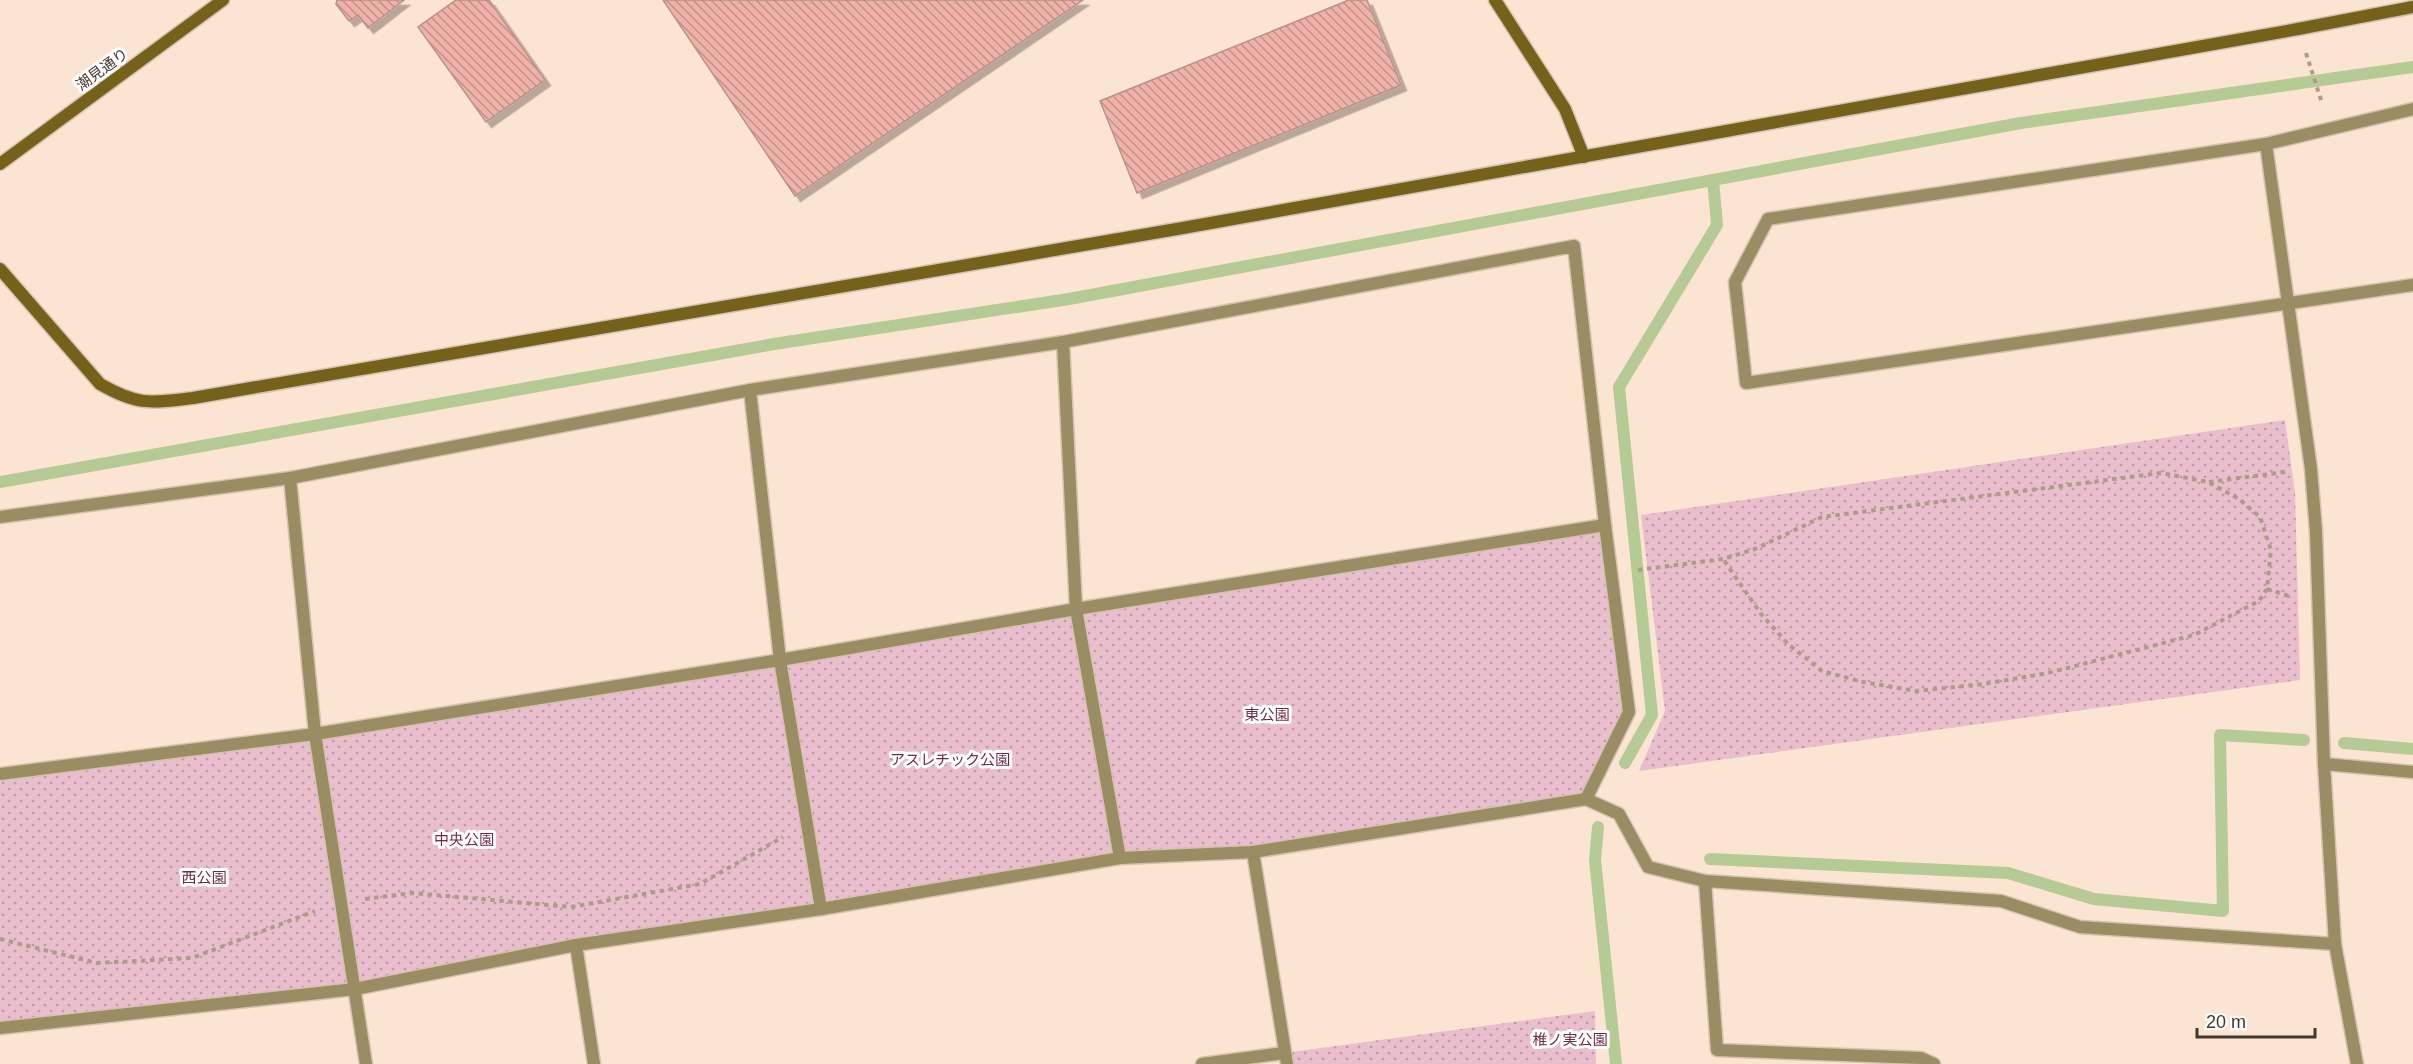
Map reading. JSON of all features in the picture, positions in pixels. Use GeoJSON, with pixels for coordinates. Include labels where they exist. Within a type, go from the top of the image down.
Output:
{"type":"FeatureCollection","features":[{"type":"Feature","properties":{"kind":"street","name":"潮見通り"},"geometry":{"type":"LineString","coordinates":[[0,164],[224,0]]}},
{"type":"Feature","properties":{"kind":"street"},"geometry":{"type":"LineString","coordinates":[[1495,0],[1565,109],[1584,157]]}},
{"type":"Feature","properties":{"kind":"street"},"geometry":{"type":"LineString","coordinates":[[0,269],[100,384],[120,395],[149,403],[193,398],[1584,157],[2413,7]]}},
{"type":"Feature","properties":{"kind":"street"},"geometry":{"type":"LineString","coordinates":[[2413,109],[2266,144],[1768,219],[1735,282],[1746,382],[2413,285]]}},
{"type":"Feature","properties":{"kind":"street"},"geometry":{"type":"LineString","coordinates":[[2266,144],[2311,469],[2316,531],[2324,764],[2336,945],[2357,1064]]}},
{"type":"Feature","properties":{"kind":"street"},"geometry":{"type":"LineString","coordinates":[[0,517],[290,478],[750,390],[1063,342],[1574,246],[1605,525],[1629,712],[1586,799]]}},
{"type":"Feature","properties":{"kind":"street"},"geometry":{"type":"LineString","coordinates":[[1063,342],[1076,609],[1120,858]]}},
{"type":"Feature","properties":{"kind":"street"},"geometry":{"type":"LineString","coordinates":[[750,390],[780,660],[821,909]]}},
{"type":"Feature","properties":{"kind":"street"},"geometry":{"type":"LineString","coordinates":[[290,478],[315,734],[366,1064]]}},
{"type":"Feature","properties":{"kind":"street"},"geometry":{"type":"LineString","coordinates":[[0,774],[315,734],[1605,525]]}},
{"type":"Feature","properties":{"kind":"street"},"geometry":{"type":"LineString","coordinates":[[2324,764],[2413,772]]}},
{"type":"Feature","properties":{"kind":"street"},"geometry":{"type":"LineString","coordinates":[[0,1028],[355,989],[576,945],[821,909],[1120,858],[1253,852],[1586,799],[1619,814],[1648,867],[1705,881],[2001,901],[2080,927],[2336,945]]}},
{"type":"Feature","properties":{"kind":"street"},"geometry":{"type":"LineString","coordinates":[[1202,1064],[1286,1058],[1253,852]]}},
{"type":"Feature","properties":{"kind":"street"},"geometry":{"type":"LineString","coordinates":[[1705,881],[1717,1050],[1921,1058],[1934,1064]]}},
{"type":"Feature","properties":{"kind":"street"},"geometry":{"type":"LineString","coordinates":[[576,945],[594,1064]]}},
{"type":"Feature","properties":{"kind":"path"},"geometry":{"type":"LineString","coordinates":[[2298,29],[2330,128]]}},
{"type":"Feature","properties":{"kind":"path"},"geometry":{"type":"LineString","coordinates":[[2208,482],[2311,469]]}},
{"type":"Feature","properties":{"kind":"path"},"geometry":{"type":"LineString","coordinates":[[1611,573],[1723,559],[1755,549],[1822,517],[2162,473],[2208,482],[2239,499],[2260,517],[2271,550],[2267,589],[2259,601],[2194,635],[2048,673],[1984,684],[1916,691],[1863,682],[1822,671],[1788,644],[1768,621],[1723,559]]}},
{"type":"Feature","properties":{"kind":"path"},"geometry":{"type":"LineString","coordinates":[[0,939],[97,963],[192,958],[342,902],[412,892],[571,907],[700,884],[775,840],[808,827]]}},
{"type":"Feature","properties":{"kind":"green space"},"geometry":{"type":"Polygon","coordinates":[[[2285,420],[2295,493],[2300,680],[1639,771],[1665,711],[1641,515],[2285,420]]]}},
{"type":"Feature","properties":{"kind":"green space"},"geometry":{"type":"Polygon","coordinates":[[[1605,525],[1629,712],[1586,799],[1253,852],[1120,858],[355,989],[0,1028],[0,774],[315,734],[1605,525]]]}},
{"type":"Feature","properties":{"kind":"green space","name":"椎ノ実公園"},"geometry":{"type":"Polygon","coordinates":[[[1595,1011],[1596,1064],[1287,1064],[1284,1053],[1595,1011]]]}},
{"type":"Feature","properties":{"kind":"building"},"geometry":{"type":"Polygon","coordinates":[[[337,0],[404,0],[368,28],[358,15],[349,21],[336,4],[337,0]]]}},
{"type":"Feature","properties":{"kind":"building"},"geometry":{"type":"Polygon","coordinates":[[[456,0],[489,0],[545,80],[486,122],[418,27],[456,0]]]}},
{"type":"Feature","properties":{"kind":"building"},"geometry":{"type":"Polygon","coordinates":[[[663,0],[1083,0],[795,196],[663,0]]]}},
{"type":"Feature","properties":{"kind":"building"},"geometry":{"type":"Polygon","coordinates":[[[1349,0],[1367,0],[1401,85],[1137,193],[1100,101],[1349,0]]]}},
{"type":"Feature","properties":{"kind":"waterway"},"geometry":{"type":"LineString","coordinates":[[0,482],[774,344],[1069,299],[2021,123],[2413,67]]}},
{"type":"Feature","properties":{"kind":"waterway"},"geometry":{"type":"LineString","coordinates":[[1625,763],[1652,715],[1619,387],[1717,225],[1713,180]]}},
{"type":"Feature","properties":{"kind":"waterway"},"geometry":{"type":"LineString","coordinates":[[1710,859],[2008,873],[2094,899],[2223,911],[2220,735],[2304,740]]}},
{"type":"Feature","properties":{"kind":"waterway"},"geometry":{"type":"LineString","coordinates":[[2344,743],[2413,749]]}},
{"type":"Feature","properties":{"kind":"waterway"},"geometry":{"type":"LineString","coordinates":[[1598,827],[1595,860],[1616,1064]]}},
{"type":"Feature","properties":{"kind":"park label","name":"東公園"},"geometry":{"type":"Point","coordinates":[1267,714]}},
{"type":"Feature","properties":{"kind":"park label","name":"アスレチック公園"},"geometry":{"type":"Point","coordinates":[950,759]}},
{"type":"Feature","properties":{"kind":"park label","name":"中央公園"},"geometry":{"type":"Point","coordinates":[464,839]}},
{"type":"Feature","properties":{"kind":"park label","name":"西公園"},"geometry":{"type":"Point","coordinates":[204,877]}}]}
